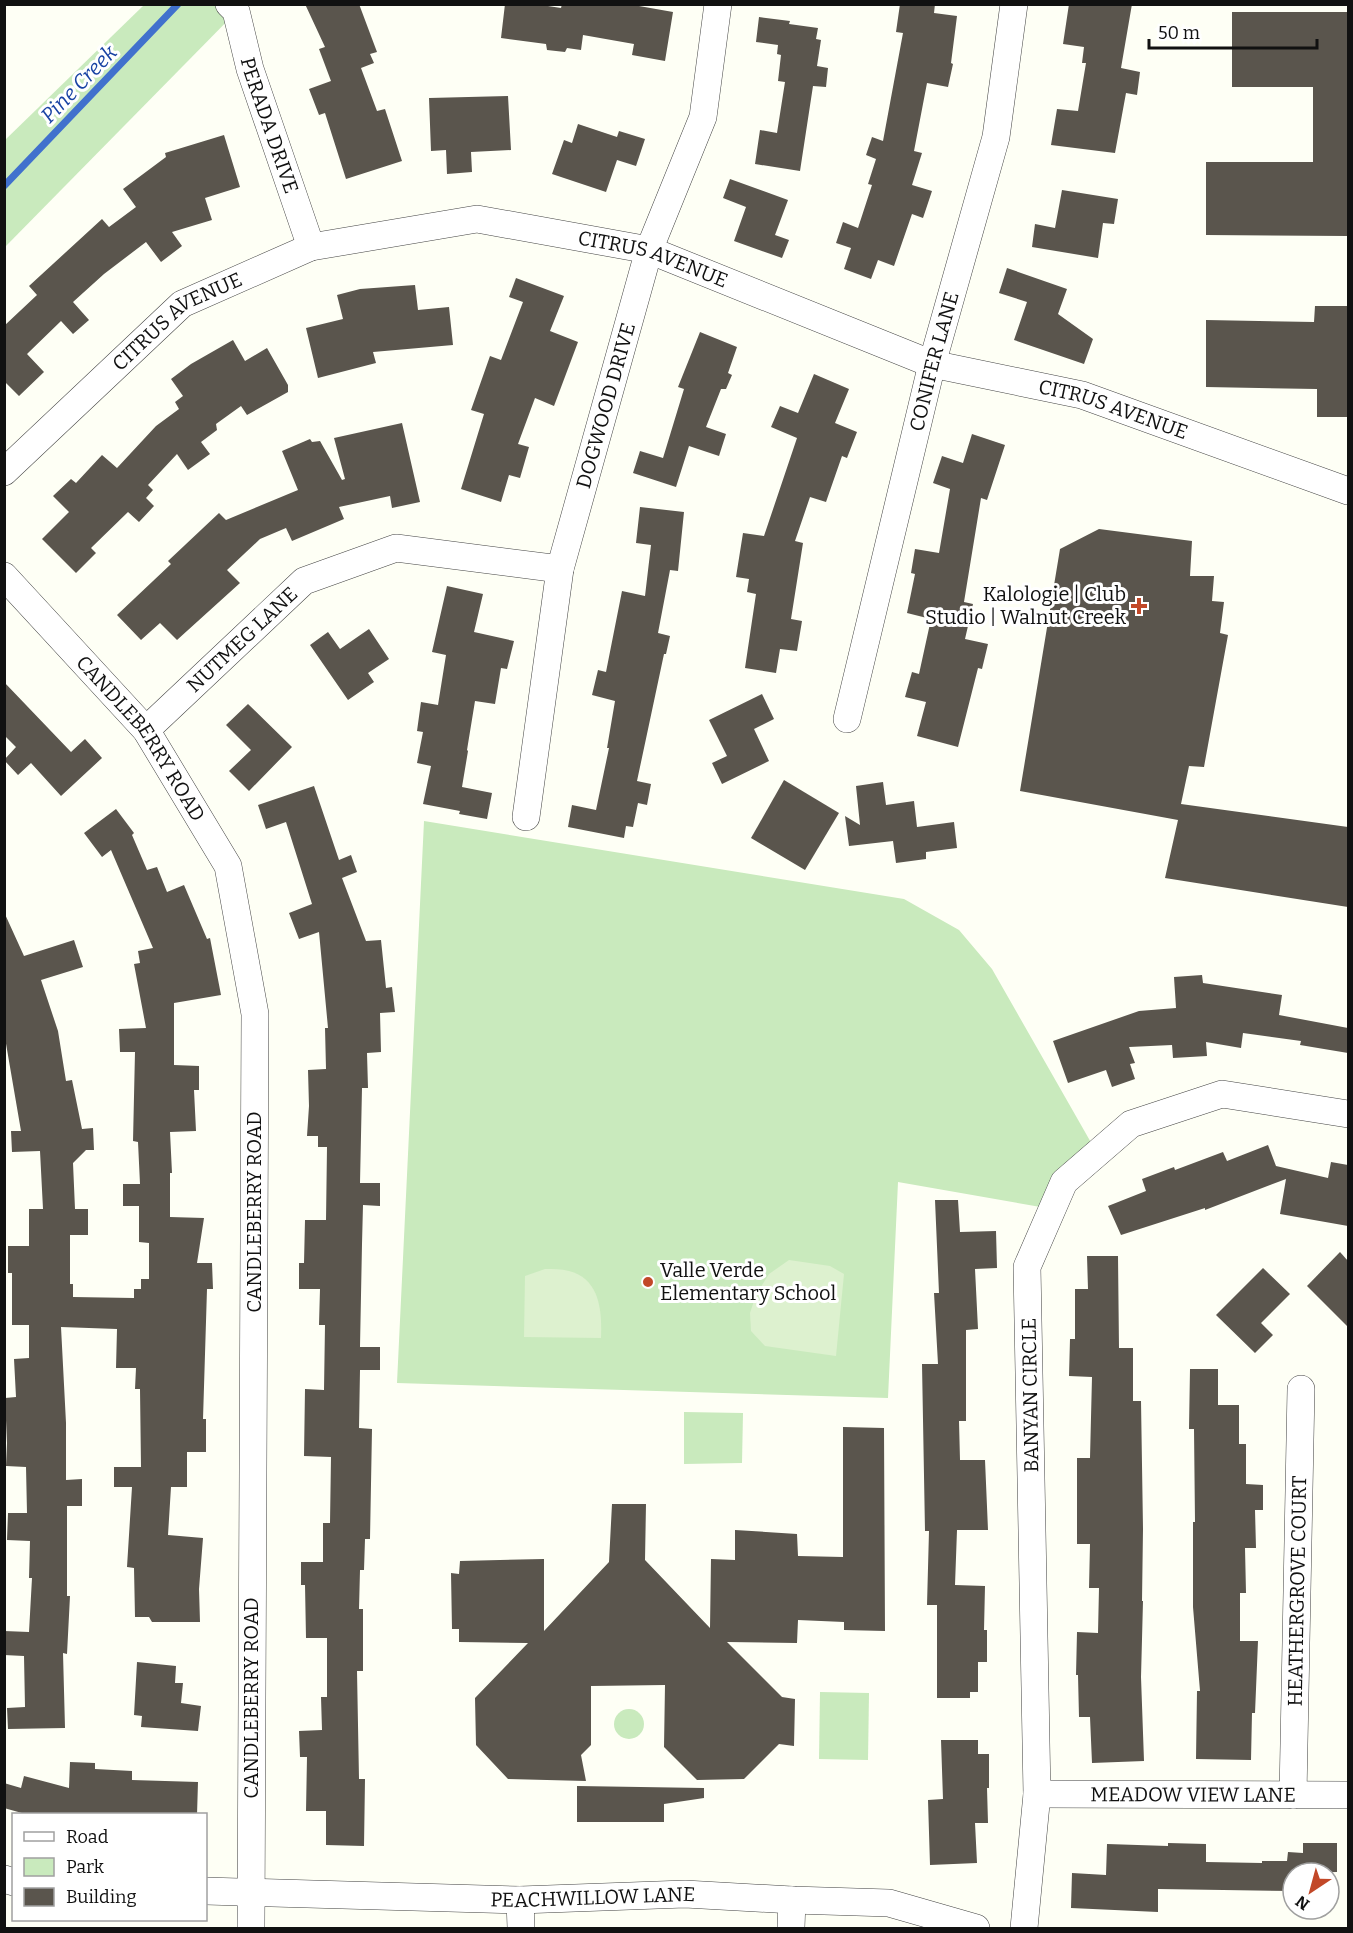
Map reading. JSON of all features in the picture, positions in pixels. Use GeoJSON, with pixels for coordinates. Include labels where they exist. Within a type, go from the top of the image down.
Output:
{"type":"FeatureCollection","features":[{"type":"Feature","properties":{"kind":"street","name":"DOGWOOD DRIVE"},"geometry":{"type":"LineString","coordinates":[[526,817],[560,569],[649,250],[703,117],[718,4]]}},
{"type":"Feature","properties":{"kind":"street","name":"CONIFER LANE"},"geometry":{"type":"LineString","coordinates":[[847,719],[932,364],[996,136],[1014,4]]}},
{"type":"Feature","properties":{"kind":"street","name":"PERADA DRIVE"},"geometry":{"type":"LineString","coordinates":[[233,8],[250,69],[311,248]]}},
{"type":"Feature","properties":{"kind":"street","name":"CITRUS AVENUE"},"geometry":{"type":"LineString","coordinates":[[4,472],[182,304],[311,248],[477,219],[649,250],[932,364],[1082,395],[1348,491]]}},
{"type":"Feature","properties":{"kind":"street","name":"NUTMEG LANE"},"geometry":{"type":"LineString","coordinates":[[146,730],[304,581],[396,548],[560,569]]}},
{"type":"Feature","properties":{"kind":"street","name":"CANDLEBERRY ROAD"},"geometry":{"type":"LineString","coordinates":[[4,576],[146,730],[228,866],[255,1014],[250,1929]]}},
{"type":"Feature","properties":{"kind":"street","name":"BANYAN CIRCLE"},"geometry":{"type":"LineString","coordinates":[[1024,1929],[1037,1794],[1027,1267],[1064,1182],[1131,1124],[1222,1094],[1348,1114]]}},
{"type":"Feature","properties":{"kind":"street","name":"HEATHERGROVE COURT"},"geometry":{"type":"LineString","coordinates":[[1293,1795],[1301,1389]]}},
{"type":"Feature","properties":{"kind":"street","name":"MEADOW VIEW LANE"},"geometry":{"type":"LineString","coordinates":[[1037,1794],[1348,1795]]}},
{"type":"Feature","properties":{"kind":"street","name":"PEACHWILLOW LANE"},"geometry":{"type":"LineString","coordinates":[[207,1891],[520,1899],[685,1894],[889,1903],[976,1929]]}},
{"type":"Feature","properties":{"kind":"street"},"geometry":{"type":"LineString","coordinates":[[520,1899],[521,1929]]}},
{"type":"Feature","properties":{"kind":"street"},"geometry":{"type":"LineString","coordinates":[[791,1929],[792,1900]]}},
{"type":"Feature","properties":{"kind":"green space"},"geometry":{"type":"Polygon","coordinates":[[[144,5],[243,5],[5,247],[4,141],[144,5]]]}},
{"type":"Feature","properties":{"kind":"green space"},"geometry":{"type":"Polygon","coordinates":[[[424,821],[904,899],[959,930],[992,969],[1097,1153],[1052,1209],[898,1182],[888,1398],[397,1383],[424,821]]]}},
{"type":"Feature","properties":{"kind":"green space"},"geometry":{"type":"Polygon","coordinates":[[[789,1260],[830,1266],[844,1274],[836,1356],[765,1346],[751,1331],[750,1313],[756,1295],[769,1274],[789,1260]]]}},
{"type":"Feature","properties":{"kind":"green space"},"geometry":{"type":"Polygon","coordinates":[[[545,1269],[569,1271],[587,1281],[597,1297],[601,1317],[601,1338],[524,1337],[525,1276],[545,1269]]]}},
{"type":"Feature","properties":{"kind":"green space"},"geometry":{"type":"Polygon","coordinates":[[[684,1412],[743,1413],[742,1463],[684,1464],[684,1412]]]}},
{"type":"Feature","properties":{"kind":"green space"},"geometry":{"type":"Polygon","coordinates":[[[820,1692],[869,1693],[868,1760],[819,1759],[820,1692]]]}},
{"type":"Feature","properties":{"kind":"green space"},"geometry":{"type":"Polygon","coordinates":[[[629,1709],[640,1713],[644,1724],[640,1735],[629,1739],[618,1735],[614,1724],[618,1713],[629,1709]]]}},
{"type":"Feature","properties":{"kind":"building"},"geometry":{"type":"Polygon","coordinates":[[[305,4],[359,4],[377,52],[370,54],[374,63],[361,68],[377,111],[385,109],[402,161],[346,179],[325,113],[319,115],[309,89],[331,81],[319,49],[325,47],[305,4]]]}},
{"type":"Feature","properties":{"kind":"building"},"geometry":{"type":"Polygon","coordinates":[[[505,4],[535,4],[561,8],[562,4],[639,4],[639,6],[673,12],[665,61],[632,55],[634,44],[583,35],[581,50],[567,48],[565,52],[547,50],[546,44],[501,38],[505,4]]]}},
{"type":"Feature","properties":{"kind":"building"},"geometry":{"type":"Polygon","coordinates":[[[900,4],[935,4],[934,13],[957,16],[951,63],[953,64],[948,87],[927,83],[914,151],[922,153],[912,185],[932,191],[923,218],[912,214],[894,266],[878,260],[871,279],[844,269],[851,248],[836,243],[843,222],[858,228],[872,185],[868,184],[876,159],[866,155],[872,137],[883,141],[903,33],[896,32],[900,4]]]}},
{"type":"Feature","properties":{"kind":"building"},"geometry":{"type":"Polygon","coordinates":[[[1069,4],[1132,4],[1121,68],[1140,72],[1137,95],[1126,93],[1115,153],[1051,145],[1057,109],[1078,111],[1086,63],[1082,63],[1084,47],[1063,44],[1069,4]]]}},
{"type":"Feature","properties":{"kind":"building"},"geometry":{"type":"Polygon","coordinates":[[[1232,12],[1348,12],[1348,236],[1206,235],[1206,162],[1313,162],[1313,87],[1232,87],[1232,12]]]}},
{"type":"Feature","properties":{"kind":"building"},"geometry":{"type":"Polygon","coordinates":[[[759,17],[818,28],[816,39],[821,40],[817,66],[828,68],[826,87],[813,86],[800,171],[755,164],[760,130],[777,133],[785,82],[778,81],[781,55],[777,54],[778,45],[756,42],[759,17]]]}},
{"type":"Feature","properties":{"kind":"building"},"geometry":{"type":"Polygon","coordinates":[[[508,96],[511,150],[471,152],[472,172],[447,174],[446,150],[431,151],[429,98],[508,96]]]}},
{"type":"Feature","properties":{"kind":"building"},"geometry":{"type":"Polygon","coordinates":[[[578,124],[617,137],[619,131],[645,139],[636,166],[617,160],[606,192],[552,174],[564,140],[572,143],[578,124]]]}},
{"type":"Feature","properties":{"kind":"building"},"geometry":{"type":"Polygon","coordinates":[[[224,135],[240,187],[205,198],[212,220],[172,232],[182,246],[161,262],[146,242],[104,274],[73,302],[89,320],[73,334],[61,321],[27,354],[44,372],[19,396],[4,381],[4,326],[37,295],[29,286],[102,219],[109,227],[136,207],[123,189],[166,157],[165,153],[224,135]]]}},
{"type":"Feature","properties":{"kind":"building"},"geometry":{"type":"Polygon","coordinates":[[[730,179],[788,200],[775,235],[789,240],[782,258],[734,241],[746,207],[723,198],[730,179]]]}},
{"type":"Feature","properties":{"kind":"building"},"geometry":{"type":"Polygon","coordinates":[[[1062,190],[1118,199],[1114,224],[1103,223],[1098,258],[1032,247],[1035,224],[1055,228],[1062,190]]]}},
{"type":"Feature","properties":{"kind":"building"},"geometry":{"type":"Polygon","coordinates":[[[1007,268],[1067,289],[1058,314],[1093,339],[1084,364],[1014,340],[1027,302],[999,293],[1007,268]]]}},
{"type":"Feature","properties":{"kind":"building"},"geometry":{"type":"Polygon","coordinates":[[[516,278],[564,296],[550,331],[578,342],[554,406],[535,398],[518,444],[529,447],[520,478],[509,475],[501,502],[461,489],[484,414],[471,410],[490,356],[501,360],[523,302],[509,297],[516,278]]]}},
{"type":"Feature","properties":{"kind":"building"},"geometry":{"type":"Polygon","coordinates":[[[415,285],[418,310],[449,307],[453,345],[373,352],[376,363],[318,378],[306,328],[343,319],[337,295],[360,289],[415,285]]]}},
{"type":"Feature","properties":{"kind":"building"},"geometry":{"type":"Polygon","coordinates":[[[1315,306],[1348,306],[1348,417],[1317,417],[1317,389],[1206,387],[1206,320],[1314,322],[1315,306]]]}},
{"type":"Feature","properties":{"kind":"building"},"geometry":{"type":"Polygon","coordinates":[[[700,332],[737,347],[728,373],[732,375],[726,389],[721,389],[706,427],[726,434],[719,456],[689,446],[676,487],[633,473],[640,451],[663,458],[684,389],[678,387],[700,332]]]}},
{"type":"Feature","properties":{"kind":"building"},"geometry":{"type":"Polygon","coordinates":[[[233,340],[245,361],[267,348],[288,385],[288,392],[247,415],[241,406],[216,424],[217,430],[201,442],[210,454],[188,470],[177,454],[148,485],[153,490],[146,498],[154,506],[139,522],[128,512],[91,548],[96,553],[76,573],[42,539],[69,512],[53,496],[71,479],[76,483],[102,455],[117,468],[156,426],[179,409],[175,402],[183,396],[171,379],[191,364],[233,340]]]}},
{"type":"Feature","properties":{"kind":"building"},"geometry":{"type":"Polygon","coordinates":[[[814,374],[849,389],[835,423],[857,432],[847,458],[842,456],[826,502],[810,497],[795,541],[803,543],[791,619],[802,621],[797,651],[780,649],[776,673],[745,668],[756,594],[747,592],[749,579],[736,577],[743,533],[764,536],[797,438],[771,427],[780,406],[798,413],[814,374]]]}},
{"type":"Feature","properties":{"kind":"building"},"geometry":{"type":"Polygon","coordinates":[[[402,423],[420,502],[392,508],[390,496],[339,507],[344,519],[292,541],[286,528],[260,539],[227,570],[240,583],[177,640],[160,623],[141,640],[117,615],[171,564],[168,561],[219,513],[226,520],[298,490],[282,451],[310,439],[312,442],[320,441],[342,480],[345,479],[334,438],[402,423]]]}},
{"type":"Feature","properties":{"kind":"building"},"geometry":{"type":"Polygon","coordinates":[[[972,434],[1005,445],[987,500],[981,498],[964,602],[973,604],[965,639],[988,644],[982,669],[978,668],[958,747],[917,736],[926,702],[905,697],[912,672],[919,674],[931,619],[907,613],[915,574],[911,573],[915,549],[939,553],[950,489],[933,483],[942,456],[963,463],[972,434]]]}},
{"type":"Feature","properties":{"kind":"building"},"geometry":{"type":"Polygon","coordinates":[[[640,507],[684,512],[678,571],[670,570],[658,633],[670,636],[666,654],[664,654],[637,781],[651,784],[647,805],[638,803],[633,827],[626,826],[624,838],[568,827],[572,805],[596,810],[609,748],[607,748],[615,701],[592,695],[598,670],[606,672],[622,591],[645,596],[651,545],[636,543],[640,507]]]}},
{"type":"Feature","properties":{"kind":"building"},"geometry":{"type":"Polygon","coordinates":[[[1099,529],[1192,541],[1190,576],[1214,576],[1212,601],[1224,602],[1220,633],[1228,635],[1204,767],[1189,766],[1181,804],[1348,827],[1348,907],[1165,878],[1178,820],[1020,791],[1060,549],[1099,529]]]}},
{"type":"Feature","properties":{"kind":"building"},"geometry":{"type":"Polygon","coordinates":[[[447,586],[483,594],[474,632],[514,641],[507,669],[501,668],[495,704],[475,701],[467,750],[462,787],[492,793],[487,819],[423,804],[431,766],[417,763],[423,732],[417,731],[421,702],[438,705],[446,655],[432,652],[447,586]]]}},
{"type":"Feature","properties":{"kind":"building"},"geometry":{"type":"Polygon","coordinates":[[[369,629],[389,659],[368,673],[374,682],[348,700],[310,645],[328,632],[340,649],[369,629]]]}},
{"type":"Feature","properties":{"kind":"building"},"geometry":{"type":"Polygon","coordinates":[[[4,682],[71,752],[85,739],[102,758],[61,796],[31,763],[18,775],[4,760],[16,747],[4,735],[4,682]]]}},
{"type":"Feature","properties":{"kind":"building"},"geometry":{"type":"Polygon","coordinates":[[[762,694],[774,719],[754,729],[769,761],[722,784],[712,763],[727,756],[709,720],[762,694]]]}},
{"type":"Feature","properties":{"kind":"building"},"geometry":{"type":"Polygon","coordinates":[[[248,704],[292,747],[249,791],[229,771],[251,750],[226,725],[248,704]]]}},
{"type":"Feature","properties":{"kind":"building"},"geometry":{"type":"Polygon","coordinates":[[[784,780],[839,813],[805,870],[751,838],[784,780]]]}},
{"type":"Feature","properties":{"kind":"building"},"geometry":{"type":"Polygon","coordinates":[[[883,782],[886,805],[914,801],[917,827],[954,822],[957,848],[926,852],[926,859],[896,863],[893,841],[849,846],[845,816],[860,825],[856,786],[883,782]]]}},
{"type":"Feature","properties":{"kind":"building"},"geometry":{"type":"Polygon","coordinates":[[[314,786],[339,860],[351,855],[357,872],[342,878],[366,941],[381,940],[386,988],[392,987],[395,1012],[380,1013],[381,1052],[367,1053],[368,1088],[362,1088],[360,1183],[380,1183],[380,1206],[363,1205],[362,1244],[360,1347],[380,1347],[380,1370],[360,1370],[359,1428],[372,1429],[370,1539],[365,1539],[364,1570],[360,1570],[359,1609],[363,1609],[363,1671],[357,1671],[359,1779],[365,1779],[364,1846],[326,1845],[326,1811],[306,1811],[307,1757],[300,1757],[299,1731],[322,1730],[321,1697],[327,1697],[327,1638],[306,1638],[305,1585],[301,1585],[301,1562],[323,1562],[323,1523],[330,1523],[331,1457],[304,1456],[305,1389],[324,1390],[325,1325],[319,1325],[320,1289],[299,1289],[299,1263],[304,1263],[305,1220],[326,1220],[327,1147],[318,1147],[318,1136],[307,1136],[308,1070],[326,1069],[325,1028],[328,1028],[319,932],[299,939],[289,913],[312,904],[286,822],[266,829],[258,805],[314,786]]]}},
{"type":"Feature","properties":{"kind":"building"},"geometry":{"type":"Polygon","coordinates":[[[116,809],[134,833],[132,835],[147,870],[157,867],[167,892],[184,885],[207,939],[210,938],[221,995],[174,1003],[174,1065],[199,1066],[199,1090],[194,1090],[196,1131],[170,1132],[172,1173],[170,1173],[170,1217],[204,1218],[197,1263],[212,1263],[213,1289],[207,1289],[203,1419],[206,1419],[206,1452],[187,1452],[187,1487],[171,1487],[168,1535],[203,1538],[199,1589],[200,1622],[152,1622],[149,1617],[135,1617],[134,1568],[127,1567],[132,1487],[114,1487],[114,1467],[141,1467],[140,1389],[135,1389],[136,1368],[116,1368],[117,1329],[61,1327],[66,1423],[66,1480],[82,1479],[82,1506],[67,1506],[67,1596],[70,1596],[67,1654],[63,1653],[65,1728],[8,1729],[7,1708],[25,1707],[24,1656],[4,1655],[4,1631],[29,1632],[32,1578],[29,1578],[30,1541],[7,1540],[8,1513],[27,1513],[26,1467],[6,1466],[5,1398],[16,1397],[14,1359],[29,1358],[29,1325],[12,1325],[12,1273],[8,1273],[8,1246],[29,1246],[29,1209],[43,1209],[40,1151],[12,1152],[11,1131],[21,1131],[4,1032],[4,912],[24,956],[74,940],[83,967],[41,980],[58,1031],[66,1081],[72,1080],[82,1129],[93,1128],[94,1150],[86,1150],[73,1163],[75,1209],[88,1209],[88,1235],[70,1235],[70,1284],[73,1284],[73,1297],[134,1298],[134,1289],[141,1289],[141,1279],[149,1279],[149,1243],[139,1242],[139,1206],[123,1206],[123,1184],[140,1184],[138,1142],[133,1141],[135,1052],[120,1052],[119,1029],[146,1028],[134,964],[140,963],[138,951],[153,948],[111,850],[102,857],[84,833],[116,809]]]}},
{"type":"Feature","properties":{"kind":"building"},"geometry":{"type":"Polygon","coordinates":[[[1202,975],[1203,983],[1282,995],[1279,1015],[1348,1028],[1348,1053],[1300,1045],[1301,1041],[1243,1033],[1241,1048],[1206,1042],[1207,1056],[1173,1058],[1172,1045],[1129,1047],[1135,1063],[1130,1064],[1135,1079],[1112,1087],[1106,1070],[1068,1083],[1053,1041],[1139,1011],[1176,1008],[1174,977],[1202,975]]]}},
{"type":"Feature","properties":{"kind":"building"},"geometry":{"type":"Polygon","coordinates":[[[1268,1145],[1276,1166],[1328,1178],[1331,1162],[1348,1165],[1348,1226],[1280,1214],[1286,1179],[1205,1210],[1205,1208],[1121,1235],[1108,1206],[1146,1191],[1142,1179],[1174,1167],[1175,1170],[1223,1152],[1227,1161],[1268,1145]]]}},
{"type":"Feature","properties":{"kind":"building"},"geometry":{"type":"Polygon","coordinates":[[[935,1200],[958,1200],[960,1232],[996,1231],[997,1268],[975,1269],[978,1329],[966,1330],[966,1421],[959,1421],[960,1460],[985,1460],[988,1530],[957,1530],[955,1585],[985,1586],[984,1630],[987,1630],[987,1662],[978,1662],[978,1692],[970,1692],[970,1698],[937,1698],[937,1605],[927,1605],[929,1531],[925,1531],[922,1364],[938,1364],[934,1293],[939,1293],[935,1200]]]}},
{"type":"Feature","properties":{"kind":"building"},"geometry":{"type":"Polygon","coordinates":[[[1340,1252],[1348,1261],[1348,1327],[1307,1286],[1340,1252]]]}},
{"type":"Feature","properties":{"kind":"building"},"geometry":{"type":"Polygon","coordinates":[[[1087,1256],[1118,1256],[1119,1348],[1133,1348],[1133,1401],[1141,1401],[1143,1601],[1141,1677],[1144,1761],[1092,1763],[1090,1717],[1079,1717],[1078,1675],[1076,1675],[1077,1632],[1098,1633],[1099,1588],[1089,1588],[1090,1544],[1077,1544],[1077,1458],[1090,1458],[1092,1377],[1069,1376],[1070,1339],[1075,1339],[1075,1289],[1088,1289],[1087,1256]]]}},
{"type":"Feature","properties":{"kind":"building"},"geometry":{"type":"Polygon","coordinates":[[[1263,1268],[1290,1294],[1261,1323],[1273,1335],[1255,1353],[1216,1315],[1263,1268]]]}},
{"type":"Feature","properties":{"kind":"building"},"geometry":{"type":"Polygon","coordinates":[[[1190,1369],[1218,1369],[1218,1405],[1239,1405],[1239,1444],[1246,1444],[1246,1484],[1263,1485],[1263,1510],[1255,1510],[1256,1548],[1245,1548],[1246,1593],[1240,1593],[1240,1641],[1258,1641],[1251,1760],[1196,1759],[1197,1691],[1200,1691],[1193,1607],[1194,1429],[1189,1429],[1190,1369]]]}},
{"type":"Feature","properties":{"kind":"building"},"geometry":{"type":"Polygon","coordinates":[[[843,1427],[884,1428],[885,1631],[844,1630],[844,1622],[798,1620],[797,1643],[727,1642],[782,1697],[795,1699],[794,1746],[779,1744],[744,1779],[697,1780],[664,1747],[665,1685],[591,1686],[591,1745],[581,1755],[586,1781],[508,1779],[476,1745],[475,1698],[528,1643],[459,1642],[459,1629],[452,1629],[451,1573],[459,1574],[460,1561],[544,1559],[544,1631],[609,1562],[612,1504],[646,1504],[645,1560],[710,1628],[711,1559],[735,1560],[735,1530],[797,1534],[798,1556],[843,1557],[843,1427]]]}},
{"type":"Feature","properties":{"kind":"building"},"geometry":{"type":"Polygon","coordinates":[[[137,1662],[176,1666],[175,1683],[183,1683],[181,1703],[201,1706],[198,1731],[141,1727],[142,1716],[134,1715],[137,1662]]]}},
{"type":"Feature","properties":{"kind":"building"},"geometry":{"type":"Polygon","coordinates":[[[941,1740],[978,1740],[978,1754],[989,1754],[988,1823],[975,1823],[977,1863],[930,1865],[928,1800],[943,1799],[941,1740]]]}},
{"type":"Feature","properties":{"kind":"building"},"geometry":{"type":"Polygon","coordinates":[[[70,1762],[95,1763],[95,1769],[132,1771],[132,1780],[198,1782],[197,1813],[22,1813],[4,1808],[4,1783],[21,1788],[24,1776],[69,1788],[70,1762]]]}},
{"type":"Feature","properties":{"kind":"building"},"geometry":{"type":"Polygon","coordinates":[[[577,1786],[704,1788],[704,1798],[664,1804],[664,1822],[577,1822],[577,1786]]]}},
{"type":"Feature","properties":{"kind":"building"},"geometry":{"type":"Polygon","coordinates":[[[1168,1843],[1206,1844],[1206,1862],[1281,1861],[1281,1891],[1158,1889],[1158,1912],[1071,1908],[1072,1873],[1106,1875],[1107,1844],[1168,1846],[1168,1843]]]}},
{"type":"Feature","properties":{"kind":"building"},"geometry":{"type":"Polygon","coordinates":[[[1303,1843],[1337,1843],[1337,1861],[1287,1861],[1288,1852],[1303,1853],[1303,1843]]]}},
{"type":"Feature","properties":{"kind":"waterway","name":"Pine Creek"},"geometry":{"type":"LineString","coordinates":[[4,186],[178,4]]}},
{"type":"Feature","properties":{"kind":"place","name":"Kalologie | Club Studio | Walnut Creek"},"geometry":{"type":"Point","coordinates":[1139,606]}},
{"type":"Feature","properties":{"kind":"place","name":"Valle Verde Elementary School"},"geometry":{"type":"Point","coordinates":[648,1282]}}]}
